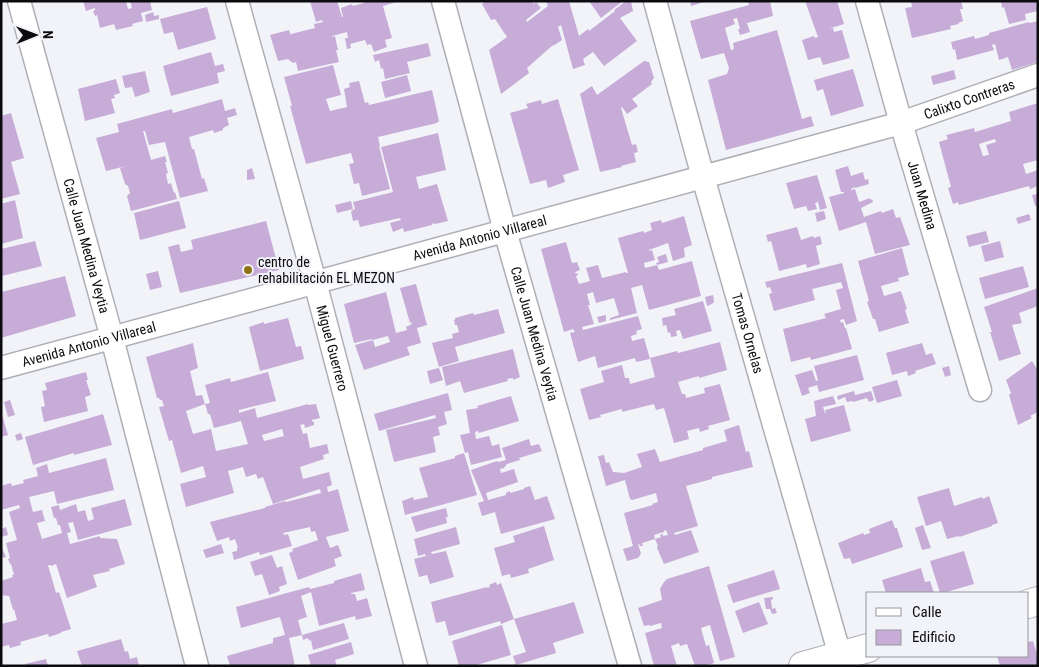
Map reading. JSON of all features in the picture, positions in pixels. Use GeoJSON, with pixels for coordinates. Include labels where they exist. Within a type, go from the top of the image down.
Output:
{"type":"FeatureCollection","features":[{"type":"Feature","properties":{"kind":"main road"},"geometry":{"type":"LineString","coordinates":[[803,666],[841,661],[866,649]]}},
{"type":"Feature","properties":{"kind":"street","name":"Calle Juan Medina Veytia"},"geometry":{"type":"LineString","coordinates":[[19,1],[112,338],[197,666]]}},
{"type":"Feature","properties":{"kind":"street","name":"Miguel Guerrero"},"geometry":{"type":"LineString","coordinates":[[238,1],[315,282],[416,666]]}},
{"type":"Feature","properties":{"kind":"street","name":"Calle Juan Medina Veytia"},"geometry":{"type":"LineString","coordinates":[[442,1],[505,231],[630,666]]}},
{"type":"Feature","properties":{"kind":"street","name":"Tomas Ornelas"},"geometry":{"type":"LineString","coordinates":[[655,1],[841,661]]}},
{"type":"Feature","properties":{"kind":"street","name":"Juan Medina"},"geometry":{"type":"LineString","coordinates":[[867,1],[980,390]]}},
{"type":"Feature","properties":{"kind":"street","name":"Calixto Contreras"},"geometry":{"type":"LineString","coordinates":[[901,123],[1038,75]]}},
{"type":"Feature","properties":{"kind":"street","name":"Avenida Antonio Villareal"},"geometry":{"type":"LineString","coordinates":[[1,368],[901,123]]}},
{"type":"Feature","properties":{"kind":"building"},"geometry":{"type":"Polygon","coordinates":[[[83,1],[126,1],[128,9],[132,8],[130,1],[150,1],[152,10],[141,13],[143,21],[132,24],[133,26],[116,30],[114,24],[100,28],[97,15],[95,16],[93,11],[95,8],[86,11],[83,1]]]}},
{"type":"Feature","properties":{"kind":"building"},"geometry":{"type":"Polygon","coordinates":[[[310,1],[337,1],[343,17],[341,8],[352,4],[353,6],[364,3],[364,1],[399,1],[383,6],[392,38],[385,40],[387,47],[374,52],[371,44],[367,45],[365,40],[350,44],[351,48],[347,49],[345,38],[348,38],[347,32],[332,36],[335,36],[339,62],[298,71],[296,62],[293,63],[288,59],[278,61],[270,35],[289,30],[291,36],[291,34],[315,28],[314,24],[323,22],[322,20],[316,22],[310,1]]]}},
{"type":"Feature","properties":{"kind":"building"},"geometry":{"type":"Polygon","coordinates":[[[486,1],[532,1],[534,4],[536,2],[541,8],[526,20],[527,22],[548,6],[546,1],[569,1],[579,36],[588,29],[589,31],[626,1],[631,1],[633,11],[620,18],[637,41],[604,66],[593,52],[583,59],[585,65],[573,69],[561,25],[558,27],[562,40],[553,45],[527,68],[529,73],[501,94],[489,50],[507,37],[495,19],[491,20],[482,4],[486,1]]]}},
{"type":"Feature","properties":{"kind":"building"},"geometry":{"type":"Polygon","coordinates":[[[589,1],[623,1],[601,18],[589,1]]]}},
{"type":"Feature","properties":{"kind":"building"},"geometry":{"type":"Polygon","coordinates":[[[690,1],[704,1],[704,2],[691,6],[690,1]]]}},
{"type":"Feature","properties":{"kind":"building"},"geometry":{"type":"Polygon","coordinates":[[[748,1],[770,1],[773,16],[747,23],[750,32],[740,35],[737,18],[733,19],[735,24],[725,28],[731,50],[734,49],[733,43],[777,30],[802,119],[811,116],[814,126],[726,150],[708,80],[727,74],[729,68],[724,53],[701,59],[690,21],[749,5],[748,1]]]}},
{"type":"Feature","properties":{"kind":"building"},"geometry":{"type":"Polygon","coordinates":[[[805,1],[837,1],[844,24],[828,29],[833,28],[834,32],[842,30],[850,58],[823,65],[820,57],[808,60],[802,40],[814,36],[815,38],[818,37],[805,1]]]}},
{"type":"Feature","properties":{"kind":"building"},"geometry":{"type":"Polygon","coordinates":[[[911,1],[961,1],[963,9],[960,9],[963,21],[950,26],[951,29],[912,38],[905,8],[912,7],[911,1]]]}},
{"type":"Feature","properties":{"kind":"building"},"geometry":{"type":"Polygon","coordinates":[[[1001,1],[1038,1],[1038,11],[1025,14],[1026,20],[1009,24],[1001,1]]]}},
{"type":"Feature","properties":{"kind":"building"},"geometry":{"type":"Polygon","coordinates":[[[207,7],[216,39],[178,50],[173,32],[164,34],[160,19],[207,7]]]}},
{"type":"Feature","properties":{"kind":"building"},"geometry":{"type":"Polygon","coordinates":[[[153,12],[154,16],[159,15],[159,19],[146,22],[145,15],[153,12]]]}},
{"type":"Feature","properties":{"kind":"building"},"geometry":{"type":"Polygon","coordinates":[[[1038,21],[1038,62],[1012,70],[1008,57],[999,60],[995,44],[992,45],[994,50],[957,60],[955,49],[953,50],[951,42],[974,36],[975,39],[989,35],[989,33],[1038,21]]]}},
{"type":"Feature","properties":{"kind":"building"},"geometry":{"type":"Polygon","coordinates":[[[428,43],[431,56],[407,62],[410,73],[385,79],[379,60],[375,62],[373,55],[428,43]]]}},
{"type":"Feature","properties":{"kind":"building"},"geometry":{"type":"Polygon","coordinates":[[[211,52],[215,66],[223,64],[225,71],[217,73],[219,83],[171,96],[163,66],[211,52]]]}},
{"type":"Feature","properties":{"kind":"building"},"geometry":{"type":"Polygon","coordinates":[[[644,61],[649,62],[654,78],[651,82],[652,84],[632,99],[638,106],[627,114],[621,108],[632,145],[636,144],[638,152],[634,153],[636,162],[600,172],[580,94],[592,86],[597,95],[644,61]]]}},
{"type":"Feature","properties":{"kind":"building"},"geometry":{"type":"Polygon","coordinates":[[[333,65],[341,95],[326,99],[330,111],[347,107],[344,89],[350,87],[349,83],[359,81],[365,103],[368,102],[369,105],[432,90],[439,121],[437,123],[378,137],[390,189],[362,196],[359,183],[354,184],[349,164],[354,163],[351,153],[306,164],[284,77],[333,65]]]}},
{"type":"Feature","properties":{"kind":"building"},"geometry":{"type":"Polygon","coordinates":[[[853,69],[864,106],[831,116],[823,89],[817,91],[814,80],[853,69]]]}},
{"type":"Feature","properties":{"kind":"building"},"geometry":{"type":"Polygon","coordinates":[[[954,70],[956,79],[933,85],[931,76],[954,70]]]}},
{"type":"Feature","properties":{"kind":"building"},"geometry":{"type":"Polygon","coordinates":[[[145,71],[150,92],[135,97],[132,87],[125,88],[122,76],[145,71]]]}},
{"type":"Feature","properties":{"kind":"building"},"geometry":{"type":"Polygon","coordinates":[[[407,75],[411,91],[385,98],[381,82],[407,75]]]}},
{"type":"Feature","properties":{"kind":"building"},"geometry":{"type":"Polygon","coordinates":[[[116,79],[120,93],[114,95],[115,98],[111,99],[115,113],[85,121],[78,89],[116,79]]]}},
{"type":"Feature","properties":{"kind":"building"},"geometry":{"type":"Polygon","coordinates":[[[222,99],[225,111],[235,108],[237,115],[227,118],[229,125],[223,128],[223,130],[214,133],[213,130],[189,137],[202,179],[204,178],[208,191],[180,198],[165,142],[149,145],[145,131],[143,131],[151,160],[165,156],[168,184],[171,183],[177,199],[131,211],[127,196],[130,193],[120,168],[126,166],[106,171],[96,138],[119,132],[117,124],[172,109],[173,113],[222,99]]]}},
{"type":"Feature","properties":{"kind":"building"},"geometry":{"type":"Polygon","coordinates":[[[558,99],[579,170],[563,175],[565,182],[548,188],[546,180],[530,184],[510,113],[528,108],[526,104],[541,100],[542,104],[558,99]]]}},
{"type":"Feature","properties":{"kind":"building"},"geometry":{"type":"Polygon","coordinates":[[[1038,103],[1038,160],[1023,164],[1026,174],[1038,170],[1038,186],[1030,189],[1029,186],[959,205],[958,202],[953,204],[948,188],[951,187],[939,142],[948,139],[946,135],[974,128],[975,132],[1011,121],[1009,112],[1038,103]],[[995,139],[979,144],[983,156],[989,155],[986,145],[996,142],[995,139]]]}},
{"type":"Feature","properties":{"kind":"building"},"geometry":{"type":"Polygon","coordinates":[[[11,113],[24,158],[11,162],[20,194],[1,199],[1,116],[11,113]]]}},
{"type":"Feature","properties":{"kind":"building"},"geometry":{"type":"Polygon","coordinates":[[[438,133],[446,170],[416,177],[419,189],[437,184],[448,221],[433,223],[432,225],[404,232],[403,228],[393,232],[390,223],[401,220],[400,218],[360,227],[358,220],[353,221],[351,211],[355,209],[353,202],[393,192],[381,147],[438,133]]]}},
{"type":"Feature","properties":{"kind":"building"},"geometry":{"type":"Polygon","coordinates":[[[848,166],[851,176],[863,172],[865,180],[868,179],[869,184],[851,189],[855,189],[859,202],[872,199],[873,202],[861,208],[864,217],[893,209],[896,218],[900,217],[910,245],[875,254],[866,222],[839,231],[829,197],[844,193],[841,192],[835,170],[848,166]]]}},
{"type":"Feature","properties":{"kind":"building"},"geometry":{"type":"Polygon","coordinates":[[[252,168],[255,179],[247,180],[247,170],[252,168]]]}},
{"type":"Feature","properties":{"kind":"building"},"geometry":{"type":"Polygon","coordinates":[[[817,175],[827,208],[820,210],[818,202],[815,203],[817,209],[808,211],[806,206],[794,209],[786,183],[817,175]]]}},
{"type":"Feature","properties":{"kind":"building"},"geometry":{"type":"Polygon","coordinates":[[[1038,194],[1038,206],[1035,206],[1032,195],[1038,194]]]}},
{"type":"Feature","properties":{"kind":"building"},"geometry":{"type":"Polygon","coordinates":[[[15,200],[23,238],[1,244],[1,204],[15,200]]]}},
{"type":"Feature","properties":{"kind":"building"},"geometry":{"type":"Polygon","coordinates":[[[179,201],[186,228],[140,240],[134,213],[179,201]]]}},
{"type":"Feature","properties":{"kind":"building"},"geometry":{"type":"Polygon","coordinates":[[[351,201],[353,209],[337,213],[335,205],[351,201]]]}},
{"type":"Feature","properties":{"kind":"building"},"geometry":{"type":"Polygon","coordinates":[[[824,211],[826,219],[817,222],[815,213],[824,211]]]}},
{"type":"Feature","properties":{"kind":"building"},"geometry":{"type":"Polygon","coordinates":[[[1029,214],[1031,220],[1018,224],[1016,218],[1029,214]]]}},
{"type":"Feature","properties":{"kind":"building"},"geometry":{"type":"Polygon","coordinates":[[[684,216],[692,245],[684,248],[685,257],[673,261],[668,243],[649,250],[652,250],[655,260],[644,263],[645,268],[657,265],[659,270],[692,261],[701,296],[649,310],[642,285],[631,288],[637,313],[610,320],[610,318],[619,315],[614,298],[596,303],[593,292],[587,294],[590,305],[588,305],[594,324],[582,327],[583,330],[638,316],[642,329],[636,331],[637,334],[631,336],[632,341],[644,338],[650,359],[636,362],[635,358],[598,368],[595,356],[578,362],[570,333],[575,332],[573,329],[564,332],[541,249],[566,242],[572,263],[577,262],[580,270],[575,272],[576,274],[578,273],[576,276],[579,284],[590,281],[586,268],[598,265],[602,278],[628,273],[618,238],[652,230],[650,223],[661,220],[662,223],[684,216]]]}},
{"type":"Feature","properties":{"kind":"building"},"geometry":{"type":"Polygon","coordinates":[[[266,221],[279,270],[180,293],[168,247],[179,244],[181,252],[193,249],[191,240],[266,221]]]}},
{"type":"Feature","properties":{"kind":"building"},"geometry":{"type":"Polygon","coordinates":[[[797,227],[801,240],[820,236],[822,244],[816,246],[820,264],[807,268],[806,264],[779,271],[771,241],[768,242],[766,235],[797,227]]]}},
{"type":"Feature","properties":{"kind":"building"},"geometry":{"type":"Polygon","coordinates":[[[986,231],[989,242],[969,247],[966,236],[986,231]]]}},
{"type":"Feature","properties":{"kind":"building"},"geometry":{"type":"Polygon","coordinates":[[[35,241],[42,266],[2,276],[1,249],[35,241]]]}},
{"type":"Feature","properties":{"kind":"building"},"geometry":{"type":"Polygon","coordinates":[[[1000,241],[1004,257],[985,262],[981,246],[1000,241]]]}},
{"type":"Feature","properties":{"kind":"building"},"geometry":{"type":"Polygon","coordinates":[[[902,248],[909,275],[898,278],[899,281],[881,286],[884,296],[901,291],[909,323],[879,332],[867,302],[869,301],[858,261],[902,248]]]}},
{"type":"Feature","properties":{"kind":"building"},"geometry":{"type":"Polygon","coordinates":[[[666,254],[668,262],[657,265],[656,263],[659,262],[657,257],[666,254]]]}},
{"type":"Feature","properties":{"kind":"building"},"geometry":{"type":"Polygon","coordinates":[[[842,263],[857,321],[846,325],[844,319],[840,320],[846,328],[852,349],[811,360],[810,357],[791,362],[783,329],[826,318],[824,314],[841,309],[836,290],[843,288],[841,282],[812,289],[815,300],[774,311],[769,294],[772,293],[770,287],[767,288],[765,282],[842,263]]]}},
{"type":"Feature","properties":{"kind":"building"},"geometry":{"type":"Polygon","coordinates":[[[1023,266],[1029,287],[985,299],[979,278],[1023,266]]]}},
{"type":"Feature","properties":{"kind":"building"},"geometry":{"type":"Polygon","coordinates":[[[158,271],[162,287],[150,290],[146,274],[158,271]]]}},
{"type":"Feature","properties":{"kind":"building"},"geometry":{"type":"Polygon","coordinates":[[[65,276],[76,316],[1,338],[1,292],[65,276]]]}},
{"type":"Feature","properties":{"kind":"building"},"geometry":{"type":"Polygon","coordinates":[[[416,284],[427,325],[417,328],[421,343],[407,347],[410,355],[364,370],[355,345],[373,340],[354,343],[344,304],[386,292],[396,333],[407,330],[406,327],[412,324],[410,323],[400,288],[416,284]],[[388,336],[373,340],[375,347],[390,342],[388,336]]]}},
{"type":"Feature","properties":{"kind":"building"},"geometry":{"type":"Polygon","coordinates":[[[1038,288],[1038,306],[1019,313],[1022,323],[1012,325],[1021,354],[999,361],[984,307],[1038,288]]]}},
{"type":"Feature","properties":{"kind":"building"},"geometry":{"type":"Polygon","coordinates":[[[713,295],[714,302],[707,306],[705,297],[713,295]]]}},
{"type":"Feature","properties":{"kind":"building"},"geometry":{"type":"Polygon","coordinates":[[[703,301],[712,331],[683,339],[680,330],[676,331],[677,336],[671,337],[666,325],[663,326],[662,318],[676,315],[674,309],[703,301]]]}},
{"type":"Feature","properties":{"kind":"building"},"geometry":{"type":"Polygon","coordinates":[[[498,309],[505,333],[455,347],[459,361],[439,367],[432,343],[453,338],[452,334],[459,332],[457,325],[455,325],[455,318],[498,309]]]}},
{"type":"Feature","properties":{"kind":"building"},"geometry":{"type":"Polygon","coordinates":[[[606,315],[606,321],[599,323],[597,317],[606,315]]]}},
{"type":"Feature","properties":{"kind":"building"},"geometry":{"type":"Polygon","coordinates":[[[288,318],[296,347],[301,346],[304,359],[260,371],[249,327],[288,318]]]}},
{"type":"Feature","properties":{"kind":"building"},"geometry":{"type":"Polygon","coordinates":[[[720,342],[727,370],[678,382],[682,394],[685,394],[686,398],[705,393],[704,388],[720,384],[730,420],[708,426],[709,429],[700,432],[699,428],[687,431],[689,439],[674,443],[664,408],[656,410],[654,404],[622,412],[622,409],[589,420],[580,389],[604,382],[601,371],[622,365],[625,378],[629,378],[630,384],[655,377],[650,358],[720,342]]]}},
{"type":"Feature","properties":{"kind":"building"},"geometry":{"type":"Polygon","coordinates":[[[193,343],[198,368],[190,371],[196,396],[202,395],[205,404],[210,403],[205,385],[230,378],[231,382],[268,372],[276,401],[239,410],[239,413],[255,408],[257,418],[308,404],[316,404],[320,418],[312,420],[314,425],[305,428],[304,424],[300,425],[303,434],[307,433],[310,448],[327,444],[329,453],[323,455],[324,459],[300,467],[303,479],[329,472],[332,485],[327,487],[328,492],[338,489],[349,531],[326,537],[330,548],[338,545],[342,556],[334,559],[336,566],[298,580],[289,553],[293,551],[292,549],[318,540],[315,531],[311,532],[310,527],[283,533],[284,535],[288,534],[292,546],[260,555],[259,552],[234,560],[232,552],[237,551],[238,548],[235,539],[230,541],[229,537],[217,541],[210,522],[321,493],[320,489],[273,504],[263,477],[258,479],[256,474],[246,477],[243,467],[228,471],[234,493],[186,507],[180,484],[206,477],[203,466],[181,473],[172,440],[169,441],[159,407],[164,406],[162,400],[157,398],[146,357],[193,343]],[[205,404],[186,411],[193,434],[211,429],[216,451],[248,444],[241,421],[214,428],[210,414],[208,414],[205,404]],[[282,429],[262,435],[264,441],[284,436],[282,429]]]}},
{"type":"Feature","properties":{"kind":"building"},"geometry":{"type":"Polygon","coordinates":[[[922,343],[926,355],[932,353],[936,364],[915,371],[916,373],[908,376],[907,371],[892,375],[886,353],[922,343]]]}},
{"type":"Feature","properties":{"kind":"building"},"geometry":{"type":"Polygon","coordinates":[[[513,349],[520,377],[513,380],[513,378],[507,379],[508,381],[464,393],[460,381],[446,386],[442,367],[513,349]]]}},
{"type":"Feature","properties":{"kind":"building"},"geometry":{"type":"Polygon","coordinates":[[[857,355],[864,380],[819,392],[817,385],[808,388],[810,393],[802,396],[795,375],[812,370],[816,381],[818,380],[814,366],[857,355]]]}},
{"type":"Feature","properties":{"kind":"building"},"geometry":{"type":"Polygon","coordinates":[[[1032,361],[1038,371],[1038,412],[1030,416],[1032,418],[1018,425],[1006,380],[1032,361]]]}},
{"type":"Feature","properties":{"kind":"building"},"geometry":{"type":"Polygon","coordinates":[[[949,366],[951,375],[945,377],[942,368],[949,366]]]}},
{"type":"Feature","properties":{"kind":"building"},"geometry":{"type":"Polygon","coordinates":[[[439,368],[443,380],[430,384],[427,371],[439,368]]]}},
{"type":"Feature","properties":{"kind":"building"},"geometry":{"type":"Polygon","coordinates":[[[86,372],[88,380],[86,380],[91,395],[85,397],[88,411],[44,422],[41,407],[45,406],[42,391],[47,390],[45,383],[86,372]]]}},
{"type":"Feature","properties":{"kind":"building"},"geometry":{"type":"Polygon","coordinates":[[[897,380],[902,396],[877,403],[872,387],[897,380]]]}},
{"type":"Feature","properties":{"kind":"building"},"geometry":{"type":"Polygon","coordinates":[[[854,391],[855,395],[871,391],[874,400],[869,402],[867,398],[847,402],[845,397],[838,400],[837,396],[854,391]]]}},
{"type":"Feature","properties":{"kind":"building"},"geometry":{"type":"Polygon","coordinates":[[[448,393],[452,410],[444,412],[447,424],[438,427],[440,435],[433,437],[436,452],[394,462],[386,430],[436,418],[435,415],[379,431],[374,414],[448,393]]]}},
{"type":"Feature","properties":{"kind":"building"},"geometry":{"type":"Polygon","coordinates":[[[511,396],[519,421],[479,433],[478,431],[475,432],[476,439],[489,436],[492,446],[499,444],[502,457],[471,465],[468,452],[465,453],[460,435],[470,433],[466,410],[478,408],[477,406],[511,396]]]}},
{"type":"Feature","properties":{"kind":"building"},"geometry":{"type":"Polygon","coordinates":[[[833,396],[836,404],[823,407],[825,413],[825,410],[844,405],[851,431],[811,442],[805,419],[816,416],[814,401],[833,396]]]}},
{"type":"Feature","properties":{"kind":"building"},"geometry":{"type":"Polygon","coordinates":[[[10,400],[15,415],[8,417],[4,402],[10,400]]]}},
{"type":"Feature","properties":{"kind":"building"},"geometry":{"type":"Polygon","coordinates":[[[1,411],[8,435],[1,437],[1,411]]]}},
{"type":"Feature","properties":{"kind":"building"},"geometry":{"type":"Polygon","coordinates":[[[103,414],[112,445],[74,455],[74,453],[33,465],[25,437],[103,414]]]}},
{"type":"Feature","properties":{"kind":"building"},"geometry":{"type":"Polygon","coordinates":[[[739,425],[746,452],[749,451],[753,467],[712,477],[712,479],[686,486],[698,526],[674,533],[675,535],[691,530],[699,552],[664,564],[655,539],[642,543],[643,546],[638,544],[641,554],[638,558],[627,561],[623,549],[633,546],[624,513],[658,502],[656,493],[632,500],[630,499],[625,480],[606,486],[598,456],[604,455],[606,463],[609,462],[613,472],[624,473],[642,467],[637,454],[655,449],[660,462],[703,450],[703,448],[727,441],[724,430],[739,425]],[[666,530],[654,535],[655,539],[663,534],[663,536],[668,535],[666,530]]]}},
{"type":"Feature","properties":{"kind":"building"},"geometry":{"type":"Polygon","coordinates":[[[21,433],[23,439],[17,441],[15,435],[21,433]]]}},
{"type":"Feature","properties":{"kind":"building"},"geometry":{"type":"Polygon","coordinates":[[[529,439],[531,446],[539,444],[542,451],[519,458],[520,460],[507,464],[504,468],[500,469],[501,473],[514,469],[518,482],[486,493],[488,500],[506,495],[510,491],[510,493],[530,486],[535,500],[547,496],[555,519],[501,534],[495,512],[482,516],[478,503],[484,501],[471,470],[497,461],[506,460],[502,448],[529,439]]]}},
{"type":"Feature","properties":{"kind":"building"},"geometry":{"type":"Polygon","coordinates":[[[464,453],[477,495],[405,515],[402,501],[413,497],[414,500],[428,497],[419,468],[455,458],[455,456],[464,453]]]}},
{"type":"Feature","properties":{"kind":"building"},"geometry":{"type":"Polygon","coordinates":[[[106,458],[114,490],[57,504],[54,491],[29,497],[33,512],[42,510],[45,521],[37,523],[42,539],[62,533],[60,525],[58,525],[56,518],[54,518],[51,507],[59,505],[60,510],[76,504],[78,512],[85,510],[88,521],[94,519],[91,508],[125,499],[132,525],[78,540],[73,522],[68,523],[71,532],[67,533],[70,544],[100,536],[100,538],[117,539],[125,564],[109,569],[110,571],[93,575],[97,587],[67,598],[56,564],[48,565],[56,593],[59,592],[71,629],[49,637],[48,634],[20,642],[21,645],[10,648],[9,645],[1,647],[1,624],[17,620],[9,596],[1,595],[1,581],[14,575],[8,559],[10,558],[6,543],[17,540],[9,512],[20,508],[19,505],[1,510],[1,486],[11,483],[12,486],[24,483],[23,480],[38,476],[36,468],[47,464],[49,473],[106,458]]]}},
{"type":"Feature","properties":{"kind":"building"},"geometry":{"type":"Polygon","coordinates":[[[949,488],[954,506],[989,496],[998,523],[959,537],[947,539],[941,521],[926,526],[917,497],[949,488]]]}},
{"type":"Feature","properties":{"kind":"building"},"geometry":{"type":"Polygon","coordinates":[[[446,508],[447,523],[416,532],[411,517],[446,508]]]}},
{"type":"Feature","properties":{"kind":"building"},"geometry":{"type":"Polygon","coordinates":[[[892,520],[895,528],[897,528],[903,547],[852,564],[850,558],[844,559],[838,543],[863,533],[864,535],[870,533],[869,529],[892,520]]]}},
{"type":"Feature","properties":{"kind":"building"},"geometry":{"type":"Polygon","coordinates":[[[923,525],[931,548],[922,550],[915,528],[923,525]]]}},
{"type":"Feature","properties":{"kind":"building"},"geometry":{"type":"Polygon","coordinates":[[[544,526],[554,560],[528,569],[529,573],[511,578],[510,574],[502,576],[494,548],[515,542],[513,536],[544,526]]]}},
{"type":"Feature","properties":{"kind":"building"},"geometry":{"type":"Polygon","coordinates":[[[6,527],[8,535],[1,537],[1,529],[6,527]]]}},
{"type":"Feature","properties":{"kind":"building"},"geometry":{"type":"Polygon","coordinates":[[[456,527],[460,544],[431,552],[432,554],[446,551],[454,577],[430,584],[427,575],[419,577],[414,559],[426,556],[425,554],[418,556],[414,539],[456,527]]]}},
{"type":"Feature","properties":{"kind":"building"},"geometry":{"type":"Polygon","coordinates":[[[221,544],[224,553],[206,558],[203,550],[221,544]]]}},
{"type":"Feature","properties":{"kind":"building"},"geometry":{"type":"Polygon","coordinates":[[[1,546],[6,557],[1,558],[1,546]]]}},
{"type":"Feature","properties":{"kind":"building"},"geometry":{"type":"Polygon","coordinates":[[[964,551],[974,584],[946,592],[940,592],[930,561],[964,551]]]}},
{"type":"Feature","properties":{"kind":"building"},"geometry":{"type":"Polygon","coordinates":[[[272,555],[277,568],[282,566],[287,584],[279,587],[280,591],[269,595],[262,574],[255,576],[250,562],[272,555]]]}},
{"type":"Feature","properties":{"kind":"building"},"geometry":{"type":"Polygon","coordinates":[[[709,566],[735,657],[720,661],[710,625],[701,628],[706,646],[709,645],[714,663],[695,666],[687,644],[680,646],[679,643],[671,646],[677,666],[654,666],[645,633],[662,628],[661,623],[644,626],[638,608],[662,600],[660,589],[667,579],[709,566]]]}},
{"type":"Feature","properties":{"kind":"building"},"geometry":{"type":"Polygon","coordinates":[[[921,568],[925,582],[930,581],[934,592],[886,592],[882,580],[921,568]]]}},
{"type":"Feature","properties":{"kind":"building"},"geometry":{"type":"Polygon","coordinates":[[[774,570],[780,589],[733,603],[727,585],[774,570]]]}},
{"type":"Feature","properties":{"kind":"building"},"geometry":{"type":"Polygon","coordinates":[[[361,573],[365,590],[351,594],[355,594],[357,601],[367,598],[372,616],[356,620],[355,616],[319,626],[311,592],[301,596],[307,617],[298,620],[302,635],[289,638],[295,666],[230,666],[227,656],[273,643],[273,638],[285,635],[280,617],[241,628],[236,607],[309,587],[310,589],[334,583],[334,581],[361,573]]]}},
{"type":"Feature","properties":{"kind":"building"},"geometry":{"type":"Polygon","coordinates":[[[496,582],[497,585],[501,583],[514,619],[501,624],[500,621],[449,636],[445,621],[436,623],[431,602],[487,588],[496,582]]]}},
{"type":"Feature","properties":{"kind":"building"},"geometry":{"type":"Polygon","coordinates":[[[773,597],[771,600],[772,609],[775,608],[777,613],[772,614],[770,609],[766,609],[764,598],[773,597]]]}},
{"type":"Feature","properties":{"kind":"building"},"geometry":{"type":"Polygon","coordinates":[[[574,602],[584,633],[553,643],[556,653],[516,665],[513,656],[526,652],[514,619],[574,602]]]}},
{"type":"Feature","properties":{"kind":"building"},"geometry":{"type":"Polygon","coordinates":[[[759,602],[768,624],[743,633],[735,611],[759,602]]]}},
{"type":"Feature","properties":{"kind":"building"},"geometry":{"type":"Polygon","coordinates":[[[344,623],[349,639],[313,650],[311,640],[309,641],[308,638],[303,640],[302,635],[344,623]]]}},
{"type":"Feature","properties":{"kind":"building"},"geometry":{"type":"Polygon","coordinates":[[[502,625],[511,655],[473,666],[459,666],[452,641],[502,625]]]}},
{"type":"Feature","properties":{"kind":"building"},"geometry":{"type":"Polygon","coordinates":[[[121,639],[125,652],[128,651],[130,659],[137,657],[139,666],[82,666],[77,651],[121,639]]]}},
{"type":"Feature","properties":{"kind":"building"},"geometry":{"type":"Polygon","coordinates":[[[1033,641],[1038,658],[1038,666],[1000,666],[997,657],[1029,657],[1029,642],[1033,641]]]}},
{"type":"Feature","properties":{"kind":"building"},"geometry":{"type":"Polygon","coordinates":[[[351,642],[354,654],[335,660],[337,666],[311,666],[308,655],[351,642]]]}},
{"type":"Feature","properties":{"kind":"building"},"geometry":{"type":"Polygon","coordinates":[[[46,659],[48,666],[25,666],[25,664],[46,659]]]}},
{"type":"Feature","properties":{"kind":"place","name":"centro de rehabilitación EL MEZON"},"geometry":{"type":"Point","coordinates":[248,270]}}]}
